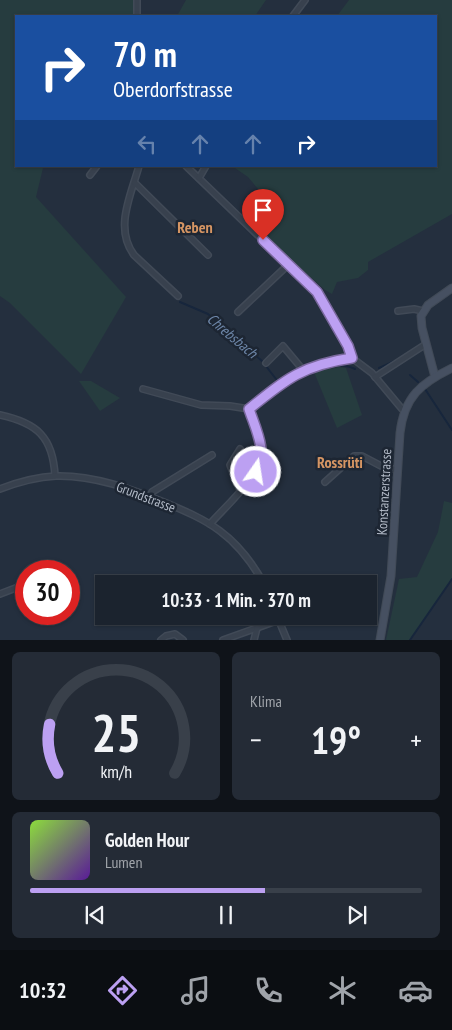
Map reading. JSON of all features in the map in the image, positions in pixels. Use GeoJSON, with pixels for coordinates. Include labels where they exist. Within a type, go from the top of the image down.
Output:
{"type":"FeatureCollection","features":[{"type":"Feature","properties":{"kind":"main road"},"geometry":{"type":"LineString","coordinates":[[435,377],[421,323],[423,311],[429,304],[452,288]]}},
{"type":"Feature","properties":{"kind":"main road","name":"Konstanzerstrasse"},"geometry":{"type":"LineString","coordinates":[[380,640],[391,576],[401,424],[405,410],[419,389],[435,377],[452,368]]}},
{"type":"Feature","properties":{"kind":"street"},"geometry":{"type":"LineString","coordinates":[[137,0],[137,15]]}},
{"type":"Feature","properties":{"kind":"street"},"geometry":{"type":"LineString","coordinates":[[294,15],[305,0]]}},
{"type":"Feature","properties":{"kind":"street"},"geometry":{"type":"LineString","coordinates":[[90,175],[97,167]]}},
{"type":"Feature","properties":{"kind":"street"},"geometry":{"type":"LineString","coordinates":[[139,167],[124,221],[123,229],[128,247],[178,296]]}},
{"type":"Feature","properties":{"kind":"street"},"geometry":{"type":"LineString","coordinates":[[187,167],[320,297],[348,346],[352,358],[375,377],[402,409],[405,410]]}},
{"type":"Feature","properties":{"kind":"street"},"geometry":{"type":"LineString","coordinates":[[199,178],[205,167]]}},
{"type":"Feature","properties":{"kind":"street"},"geometry":{"type":"LineString","coordinates":[[134,183],[208,255]]}},
{"type":"Feature","properties":{"kind":"street"},"geometry":{"type":"LineString","coordinates":[[238,312],[288,265]]}},
{"type":"Feature","properties":{"kind":"street"},"geometry":{"type":"LineString","coordinates":[[398,311],[414,309],[423,311]]}},
{"type":"Feature","properties":{"kind":"street"},"geometry":{"type":"LineString","coordinates":[[375,377],[426,344]]}},
{"type":"Feature","properties":{"kind":"street"},"geometry":{"type":"LineString","coordinates":[[266,363],[283,346],[303,370]]}},
{"type":"Feature","properties":{"kind":"street"},"geometry":{"type":"LineString","coordinates":[[143,389],[201,406],[230,406],[249,409],[282,383],[303,370],[352,358]]}},
{"type":"Feature","properties":{"kind":"street"},"geometry":{"type":"LineString","coordinates":[[210,524],[258,469],[262,455],[260,442],[249,409]]}},
{"type":"Feature","properties":{"kind":"street"},"geometry":{"type":"LineString","coordinates":[[0,415],[29,424],[42,436],[49,446],[53,457],[55,476]]}},
{"type":"Feature","properties":{"kind":"street"},"geometry":{"type":"LineString","coordinates":[[240,449],[230,465],[240,490]]}},
{"type":"Feature","properties":{"kind":"street"},"geometry":{"type":"LineString","coordinates":[[150,497],[152,492],[212,455]]}},
{"type":"Feature","properties":{"kind":"street"},"geometry":{"type":"LineString","coordinates":[[325,482],[354,456],[362,456],[383,468],[398,470]]}},
{"type":"Feature","properties":{"kind":"street","name":"Grundstrasse"},"geometry":{"type":"LineString","coordinates":[[0,489],[31,479],[55,476],[110,483],[150,497],[210,524],[227,537],[245,555],[258,575]]}},
{"type":"Feature","properties":{"kind":"street"},"geometry":{"type":"LineString","coordinates":[[0,594],[15,588]]}},
{"type":"Feature","properties":{"kind":"street"},"geometry":{"type":"LineString","coordinates":[[223,640],[263,625]]}},
{"type":"Feature","properties":{"kind":"street"},"geometry":{"type":"LineString","coordinates":[[281,625],[287,640]]}},
{"type":"Feature","properties":{"kind":"street"},"geometry":{"type":"LineString","coordinates":[[254,640],[257,628]]}},
{"type":"Feature","properties":{"kind":"street"},"geometry":{"type":"LineString","coordinates":[[161,640],[166,636],[175,634],[183,640]]}},
{"type":"Feature","properties":{"kind":"green space"},"geometry":{"type":"Polygon","coordinates":[[[0,0],[137,0],[137,15],[15,15],[15,167],[44,167],[36,197],[126,297],[81,374],[10,303],[0,296],[0,0]]]}},
{"type":"Feature","properties":{"kind":"green space"},"geometry":{"type":"Polygon","coordinates":[[[186,0],[266,0],[256,15],[178,15],[186,0]]]}},
{"type":"Feature","properties":{"kind":"green space"},"geometry":{"type":"Polygon","coordinates":[[[349,0],[452,0],[452,214],[368,262],[368,270],[358,278],[337,282],[332,294],[266,238],[280,215],[248,177],[233,167],[437,167],[437,15],[338,15],[349,0]]]}},
{"type":"Feature","properties":{"kind":"green space"},"geometry":{"type":"Polygon","coordinates":[[[339,367],[346,368],[362,415],[337,428],[314,372],[339,367]]]}},
{"type":"Feature","properties":{"kind":"green space"},"geometry":{"type":"Polygon","coordinates":[[[79,381],[91,381],[120,398],[100,411],[79,381]]]}},
{"type":"Feature","properties":{"kind":"green space"},"geometry":{"type":"Polygon","coordinates":[[[444,501],[452,503],[452,579],[410,640],[386,640],[399,579],[417,577],[438,532],[444,501]]]}},
{"type":"Feature","properties":{"kind":"waterway","name":"Chrebsbach"},"geometry":{"type":"LineString","coordinates":[[180,302],[208,314],[262,361],[276,379]]}},
{"type":"Feature","properties":{"kind":"waterway","name":"Chrebsbach"},"geometry":{"type":"LineString","coordinates":[[379,368],[395,361]]}},
{"type":"Feature","properties":{"kind":"waterway","name":"Chrebsbach"},"geometry":{"type":"LineString","coordinates":[[283,385],[287,385],[320,368],[338,365],[355,369]]}},
{"type":"Feature","properties":{"kind":"waterway","name":"Chrebsbach"},"geometry":{"type":"LineString","coordinates":[[410,375],[418,382]]}},
{"type":"Feature","properties":{"kind":"waterway","name":"Chrebsbach"},"geometry":{"type":"LineString","coordinates":[[425,389],[452,430]]}},
{"type":"Feature","properties":{"kind":"waterway","name":"Chrebsbach"},"geometry":{"type":"LineString","coordinates":[[410,640],[452,579]]}},
{"type":"Feature","properties":{"kind":"district","name":"Reben"},"geometry":{"type":"Point","coordinates":[195,227]}},
{"type":"Feature","properties":{"kind":"district","name":"Rossrüti"},"geometry":{"type":"Point","coordinates":[340,462]}},
{"type":"Feature","properties":{"kind":"route"},"geometry":{"type":"LineString","coordinates":[[256,472],[261,462],[262,451],[249,409],[282,383],[310,367],[352,358],[348,346],[317,292],[263,240]]}}]}
